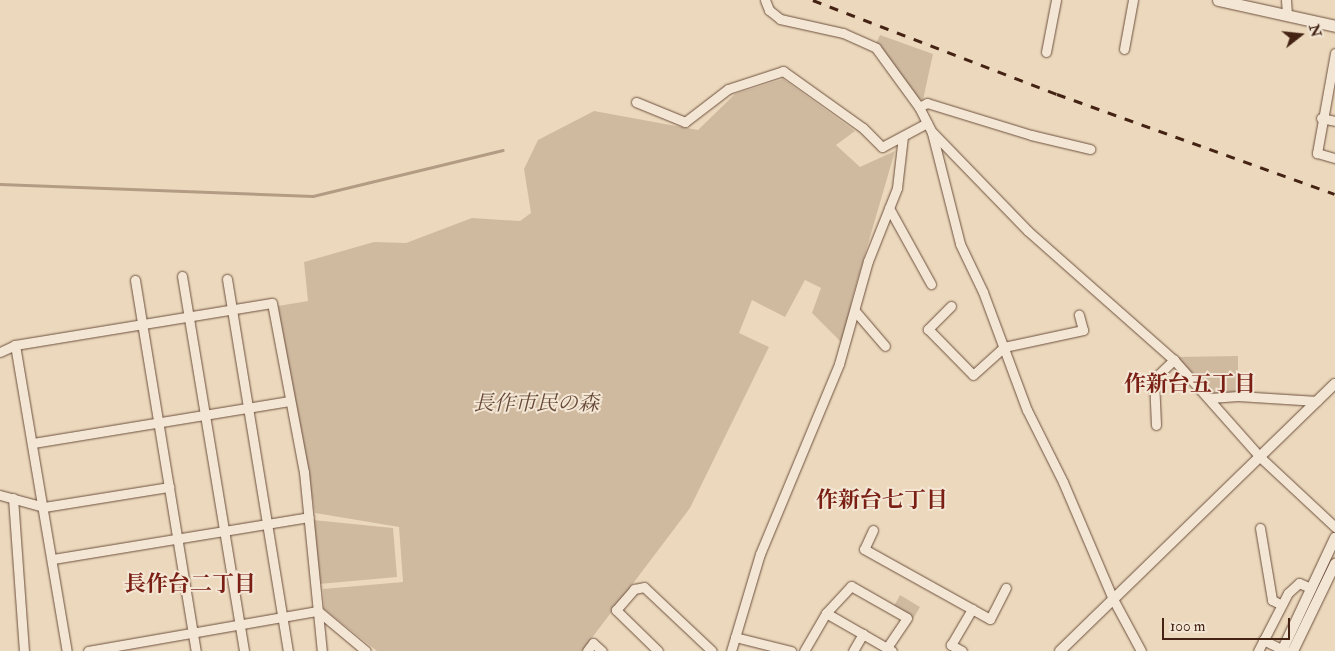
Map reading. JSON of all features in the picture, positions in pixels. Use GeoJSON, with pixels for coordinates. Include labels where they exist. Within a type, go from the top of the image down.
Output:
{"type":"FeatureCollection","features":[{"type":"Feature","properties":{"kind":"main road"},"geometry":{"type":"LineString","coordinates":[[1218,0],[1335,26]]}},
{"type":"Feature","properties":{"kind":"street"},"geometry":{"type":"LineString","coordinates":[[765,0],[769,10],[780,19],[843,33],[876,48],[919,107],[932,132],[960,244],[1004,347],[1027,410],[1052,458],[1113,599],[1141,651]]}},
{"type":"Feature","properties":{"kind":"street"},"geometry":{"type":"LineString","coordinates":[[1046,52],[1056,0]]}},
{"type":"Feature","properties":{"kind":"street"},"geometry":{"type":"LineString","coordinates":[[1124,49],[1133,0]]}},
{"type":"Feature","properties":{"kind":"street"},"geometry":{"type":"LineString","coordinates":[[1286,0],[1287,16]]}},
{"type":"Feature","properties":{"kind":"street"},"geometry":{"type":"LineString","coordinates":[[1335,53],[1321,118],[1317,153],[1335,158]]}},
{"type":"Feature","properties":{"kind":"street"},"geometry":{"type":"LineString","coordinates":[[636,102],[685,122],[728,89],[783,71],[863,128],[882,147],[927,122]]}},
{"type":"Feature","properties":{"kind":"street"},"geometry":{"type":"LineString","coordinates":[[919,107],[927,103],[1090,149]]}},
{"type":"Feature","properties":{"kind":"street"},"geometry":{"type":"LineString","coordinates":[[1321,118],[1335,121]]}},
{"type":"Feature","properties":{"kind":"street"},"geometry":{"type":"LineString","coordinates":[[932,132],[1028,231],[1174,360],[1210,398],[1260,457],[1335,527]]}},
{"type":"Feature","properties":{"kind":"street"},"geometry":{"type":"LineString","coordinates":[[731,651],[760,554],[839,364],[868,261],[897,188],[903,136]]}},
{"type":"Feature","properties":{"kind":"street"},"geometry":{"type":"LineString","coordinates":[[889,208],[931,284]]}},
{"type":"Feature","properties":{"kind":"street"},"geometry":{"type":"LineString","coordinates":[[182,276],[244,651]]}},
{"type":"Feature","properties":{"kind":"street"},"geometry":{"type":"LineString","coordinates":[[227,279],[288,651]]}},
{"type":"Feature","properties":{"kind":"street"},"geometry":{"type":"LineString","coordinates":[[135,280],[196,651]]}},
{"type":"Feature","properties":{"kind":"street"},"geometry":{"type":"LineString","coordinates":[[0,351],[15,345],[272,303],[309,517],[322,651]]}},
{"type":"Feature","properties":{"kind":"street"},"geometry":{"type":"LineString","coordinates":[[951,306],[928,329],[973,376],[1004,347],[1082,330],[1080,315]]}},
{"type":"Feature","properties":{"kind":"street"},"geometry":{"type":"LineString","coordinates":[[855,311],[886,346]]}},
{"type":"Feature","properties":{"kind":"street"},"geometry":{"type":"LineString","coordinates":[[15,345],[53,559],[67,651]]}},
{"type":"Feature","properties":{"kind":"street"},"geometry":{"type":"LineString","coordinates":[[1156,425],[1154,379],[1174,360]]}},
{"type":"Feature","properties":{"kind":"street"},"geometry":{"type":"LineString","coordinates":[[1060,651],[1335,384]]}},
{"type":"Feature","properties":{"kind":"street"},"geometry":{"type":"LineString","coordinates":[[1210,398],[1238,396],[1317,401]]}},
{"type":"Feature","properties":{"kind":"street"},"geometry":{"type":"LineString","coordinates":[[33,443],[290,401]]}},
{"type":"Feature","properties":{"kind":"street"},"geometry":{"type":"LineString","coordinates":[[0,495],[44,507],[170,487]]}},
{"type":"Feature","properties":{"kind":"street"},"geometry":{"type":"LineString","coordinates":[[13,498],[24,651]]}},
{"type":"Feature","properties":{"kind":"street"},"geometry":{"type":"LineString","coordinates":[[53,559],[309,517]]}},
{"type":"Feature","properties":{"kind":"street"},"geometry":{"type":"LineString","coordinates":[[1260,528],[1272,600],[1280,604]]}},
{"type":"Feature","properties":{"kind":"street"},"geometry":{"type":"LineString","coordinates":[[873,530],[864,548],[990,618],[1006,588]]}},
{"type":"Feature","properties":{"kind":"street"},"geometry":{"type":"LineString","coordinates":[[1286,651],[1335,538]]}},
{"type":"Feature","properties":{"kind":"street"},"geometry":{"type":"LineString","coordinates":[[1286,651],[1335,564]]}},
{"type":"Feature","properties":{"kind":"street"},"geometry":{"type":"LineString","coordinates":[[1258,651],[1280,604],[1296,584],[1312,588]]}},
{"type":"Feature","properties":{"kind":"street"},"geometry":{"type":"LineString","coordinates":[[804,651],[826,612],[851,586],[907,618],[890,650],[826,612]]}},
{"type":"Feature","properties":{"kind":"street"},"geometry":{"type":"LineString","coordinates":[[658,651],[616,610],[634,590],[644,587],[712,651]]}},
{"type":"Feature","properties":{"kind":"street"},"geometry":{"type":"LineString","coordinates":[[962,651],[951,645],[972,609]]}},
{"type":"Feature","properties":{"kind":"street"},"geometry":{"type":"LineString","coordinates":[[88,651],[318,612],[366,651]]}},
{"type":"Feature","properties":{"kind":"street"},"geometry":{"type":"LineString","coordinates":[[853,651],[863,634]]}},
{"type":"Feature","properties":{"kind":"street"},"geometry":{"type":"LineString","coordinates":[[735,637],[791,651]]}},
{"type":"Feature","properties":{"kind":"street"},"geometry":{"type":"LineString","coordinates":[[1263,640],[1286,651]]}},
{"type":"Feature","properties":{"kind":"street"},"geometry":{"type":"LineString","coordinates":[[587,651],[593,642],[602,651]]}},
{"type":"Feature","properties":{"kind":"green space"},"geometry":{"type":"Polygon","coordinates":[[[880,35],[933,54],[923,100],[917,98],[876,44],[880,35]]]}},
{"type":"Feature","properties":{"kind":"green space","name":"長作市民の森"},"geometry":{"type":"Polygon","coordinates":[[[783,79],[855,131],[836,145],[860,167],[895,151],[852,299],[844,345],[812,313],[821,288],[805,280],[785,317],[752,300],[739,333],[769,347],[690,508],[582,651],[377,651],[324,609],[323,589],[403,582],[399,527],[315,513],[278,306],[308,301],[304,262],[374,242],[406,243],[472,218],[520,221],[531,213],[524,169],[538,140],[594,111],[698,130],[735,94],[783,79]]]}},
{"type":"Feature","properties":{"kind":"green space"},"geometry":{"type":"Polygon","coordinates":[[[1238,356],[1238,394],[1212,395],[1176,357],[1238,356]]]}},
{"type":"Feature","properties":{"kind":"green space"},"geometry":{"type":"Polygon","coordinates":[[[313,520],[393,528],[397,577],[319,584],[313,520]]]}},
{"type":"Feature","properties":{"kind":"green space"},"geometry":{"type":"Polygon","coordinates":[[[900,595],[920,607],[913,619],[893,608],[900,595]]]}},
{"type":"Feature","properties":{"kind":"waterway"},"geometry":{"type":"LineString","coordinates":[[0,184],[313,196],[503,150]]}},
{"type":"Feature","properties":{"kind":"railway"},"geometry":{"type":"LineString","coordinates":[[813,0],[1057,94],[1335,194]]}},
{"type":"Feature","properties":{"kind":"district","name":"作新台五丁目"},"geometry":{"type":"Point","coordinates":[1190,385]}},
{"type":"Feature","properties":{"kind":"district","name":"作新台七丁目"},"geometry":{"type":"Point","coordinates":[882,501]}},
{"type":"Feature","properties":{"kind":"district","name":"長作台二丁目"},"geometry":{"type":"Point","coordinates":[190,585]}}]}
